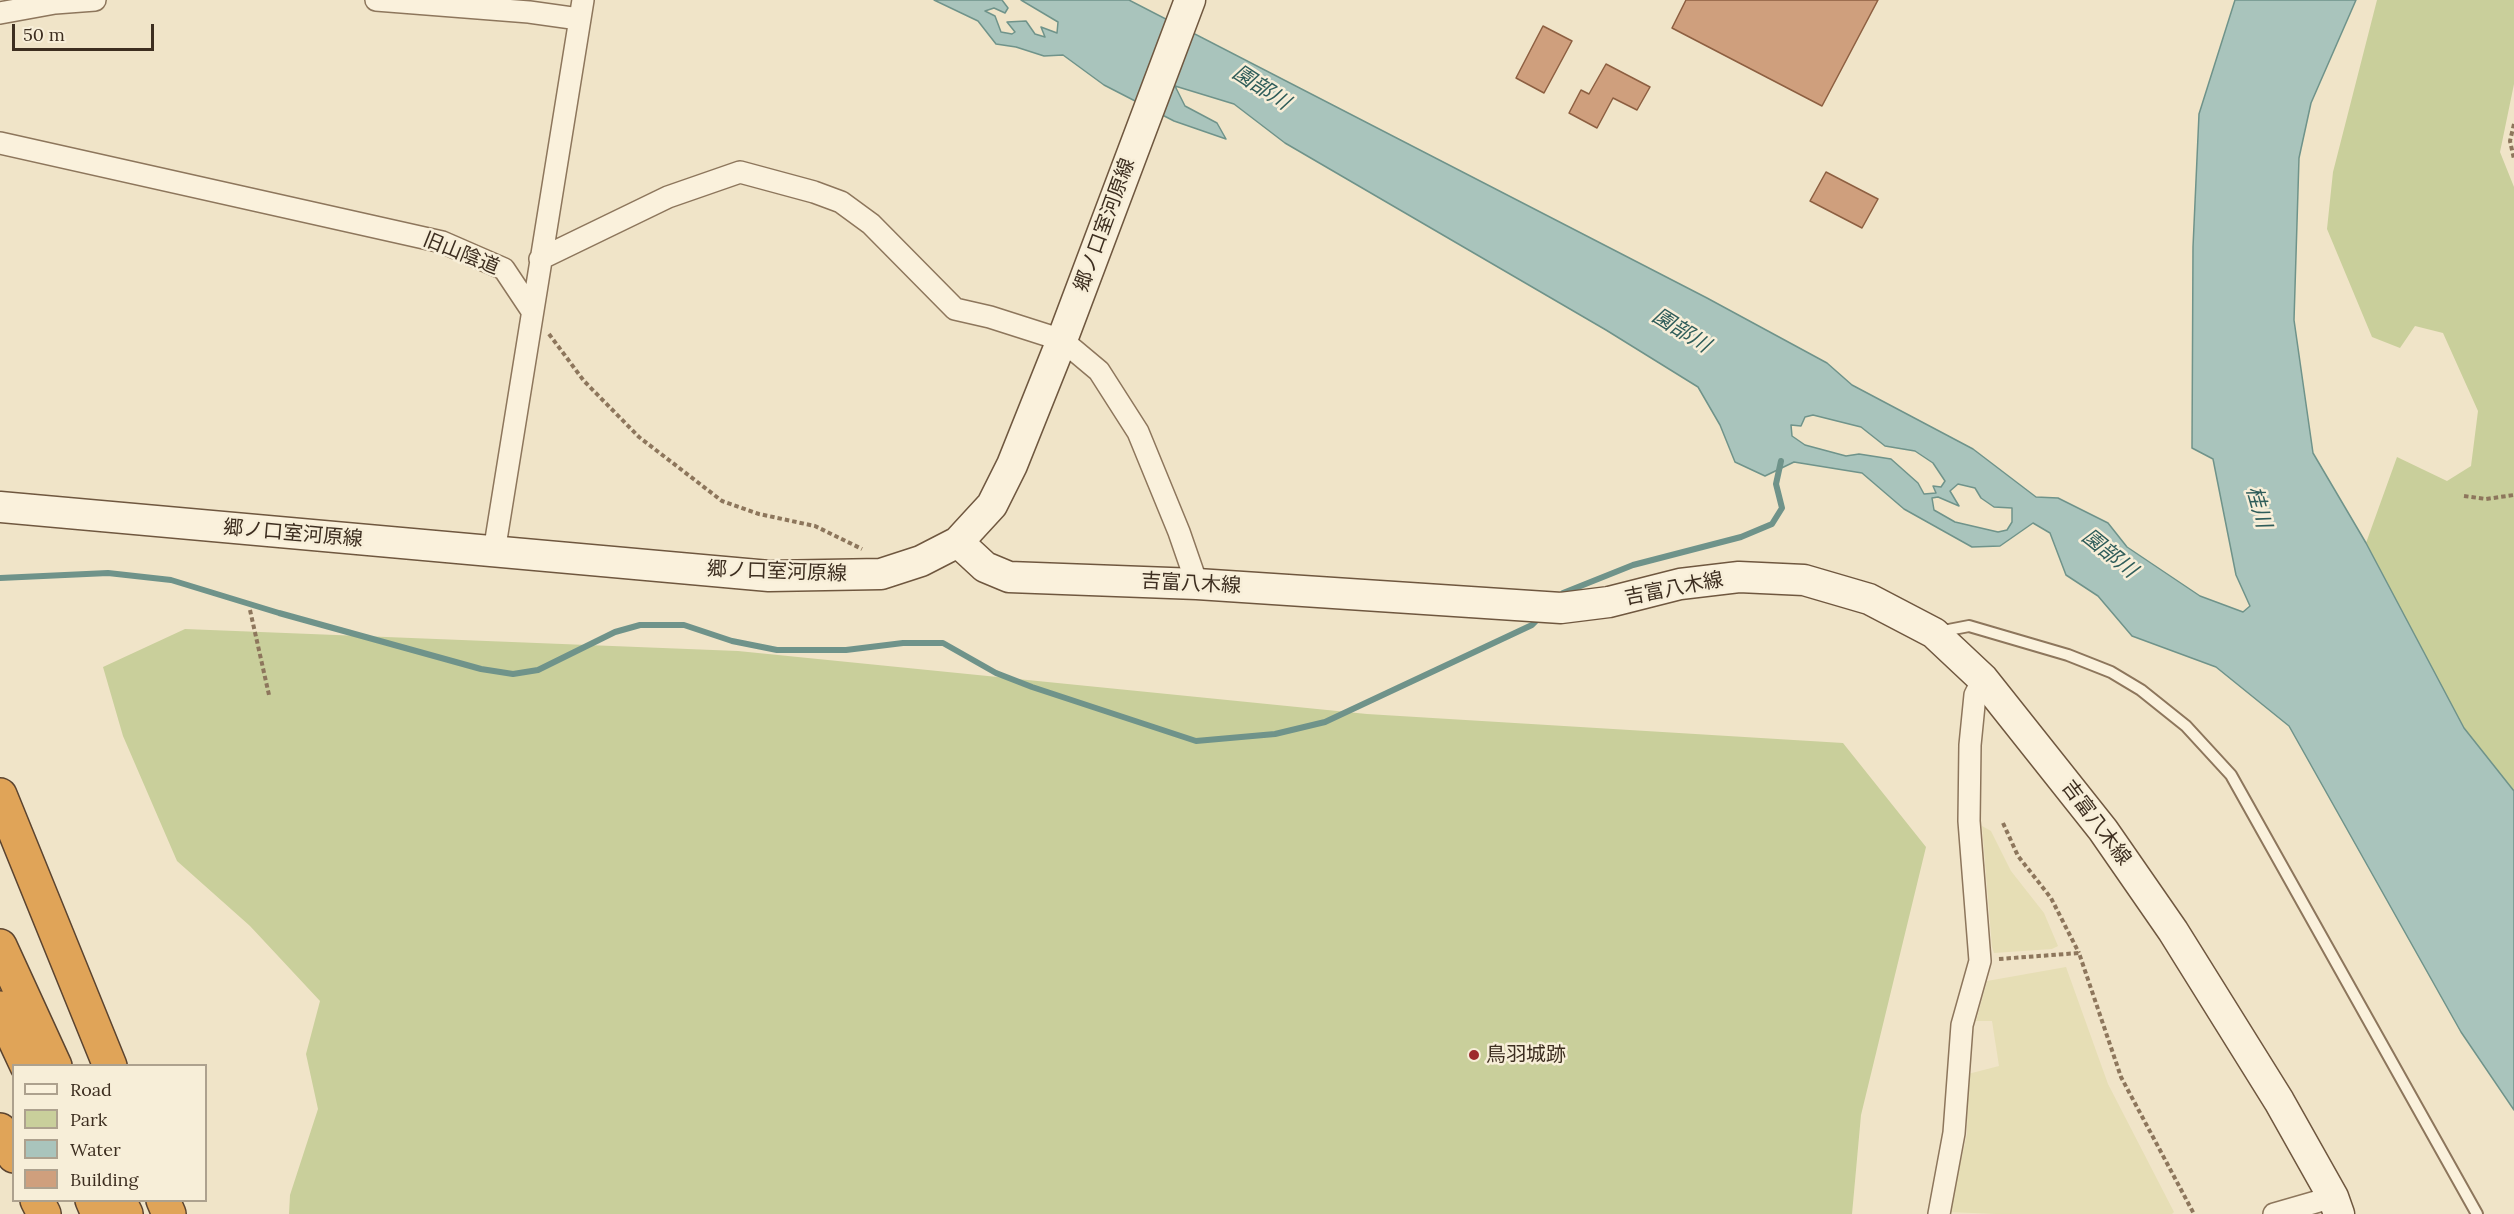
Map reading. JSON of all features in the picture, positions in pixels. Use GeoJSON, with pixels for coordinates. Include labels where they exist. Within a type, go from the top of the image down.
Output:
{"type":"FeatureCollection","features":[{"type":"Feature","properties":{"kind":"highway"},"geometry":{"type":"LineString","coordinates":[[0,795],[110,1064]]}},
{"type":"Feature","properties":{"kind":"highway"},"geometry":{"type":"LineString","coordinates":[[0,946],[55,1064]]}},
{"type":"Feature","properties":{"kind":"highway"},"geometry":{"type":"LineString","coordinates":[[0,1008],[27,1064]]}},
{"type":"Feature","properties":{"kind":"highway"},"geometry":{"type":"LineString","coordinates":[[0,1130],[12,1152]]}},
{"type":"Feature","properties":{"kind":"main road","name":"郷ノ口室河原線"},"geometry":{"type":"LineString","coordinates":[[0,507],[769,576],[881,574],[921,561],[958,542],[992,505],[1012,465],[1062,340],[1190,0]]}},
{"type":"Feature","properties":{"kind":"main road","name":"吉富八木線"},"geometry":{"type":"LineString","coordinates":[[958,542],[985,567],[1009,577],[1197,584],[1561,608],[1609,602],[1680,584],[1739,577],[1804,580],[1869,599],[1934,633],[1983,679],[2103,830],[2173,931],[2279,1101],[2336,1206]]}},
{"type":"Feature","properties":{"kind":"street"},"geometry":{"type":"LineString","coordinates":[[0,13],[56,3],[95,0]]}},
{"type":"Feature","properties":{"kind":"street"},"geometry":{"type":"LineString","coordinates":[[376,0],[529,12],[581,8],[494,552]]}},
{"type":"Feature","properties":{"kind":"street","name":"旧山陰道"},"geometry":{"type":"LineString","coordinates":[[0,143],[442,242],[504,268],[532,311]]}},
{"type":"Feature","properties":{"kind":"street"},"geometry":{"type":"LineString","coordinates":[[540,259],[668,197],[740,172],[814,192],[840,202],[871,224],[955,309],[990,316],[1062,340],[1099,371],[1138,432],[1179,532],[1197,584]]}},
{"type":"Feature","properties":{"kind":"street"},"geometry":{"type":"LineString","coordinates":[[1939,1214],[1954,1133],[1962,1025],[1980,961],[1969,821],[1970,746],[1975,695],[1983,679]]}},
{"type":"Feature","properties":{"kind":"street"},"geometry":{"type":"LineString","coordinates":[[2274,1214],[2336,1206]]}},
{"type":"Feature","properties":{"kind":"lane"},"geometry":{"type":"LineString","coordinates":[[1934,633],[1969,626],[2068,655],[2111,672],[2141,690],[2186,726],[2231,776],[2477,1214]]}},
{"type":"Feature","properties":{"kind":"path"},"geometry":{"type":"LineString","coordinates":[[2514,124],[2510,141],[2514,159]]}},
{"type":"Feature","properties":{"kind":"path"},"geometry":{"type":"LineString","coordinates":[[532,311],[584,381],[639,437],[722,501],[759,514],[814,526],[865,551],[881,574]]}},
{"type":"Feature","properties":{"kind":"path"},"geometry":{"type":"LineString","coordinates":[[2464,496],[2486,499],[2514,495]]}},
{"type":"Feature","properties":{"kind":"path"},"geometry":{"type":"LineString","coordinates":[[250,610],[268,695]]}},
{"type":"Feature","properties":{"kind":"path"},"geometry":{"type":"LineString","coordinates":[[2003,823],[2018,856],[2051,898],[2079,953],[2124,1083],[2194,1214]]}},
{"type":"Feature","properties":{"kind":"path"},"geometry":{"type":"LineString","coordinates":[[1980,961],[2079,953]]}},
{"type":"Feature","properties":{"kind":"shaded area"},"geometry":{"type":"Polygon","coordinates":[[[1982,826],[1991,831],[2011,871],[2044,913],[2058,946],[2052,949],[1994,953],[1982,826]]]}},
{"type":"Feature","properties":{"kind":"shaded area"},"geometry":{"type":"Polygon","coordinates":[[[2066,967],[2108,1084],[2174,1212],[2172,1214],[1996,1214],[1949,1212],[1967,1134],[1968,1074],[1999,1066],[1992,1021],[1976,1021],[1987,981],[2066,967]]]}},
{"type":"Feature","properties":{"kind":"green space"},"geometry":{"type":"Polygon","coordinates":[[[2377,0],[2514,0],[2514,84],[2500,152],[2514,187],[2514,791],[2464,728],[2366,543],[2397,457],[2447,481],[2471,466],[2478,411],[2443,333],[2415,326],[2400,348],[2372,337],[2327,229],[2333,172],[2377,0]]]}},
{"type":"Feature","properties":{"kind":"green space"},"geometry":{"type":"Polygon","coordinates":[[[185,629],[738,651],[1367,714],[1843,743],[1926,847],[1861,1115],[1852,1214],[289,1214],[290,1195],[318,1109],[306,1054],[320,1001],[250,926],[177,861],[123,736],[103,667],[185,629]]]}},
{"type":"Feature","properties":{"kind":"water"},"geometry":{"type":"Polygon","coordinates":[[[934,0],[1002,0],[1008,8],[1005,13],[994,8],[985,11],[995,16],[1001,32],[1012,34],[1015,32],[1007,22],[1026,21],[1035,34],[1045,37],[1041,27],[1057,33],[1058,22],[1021,0],[1129,0],[1707,298],[1827,363],[1852,385],[1973,449],[2036,497],[2058,498],[2108,523],[2127,547],[2200,596],[2243,612],[2250,606],[2236,575],[2213,459],[2192,448],[2193,247],[2199,114],[2235,0],[2356,0],[2311,103],[2299,158],[2294,320],[2313,453],[2366,543],[2464,728],[2514,791],[2514,1110],[2461,1032],[2289,726],[2216,667],[2132,636],[2098,596],[2066,575],[2050,533],[2033,523],[2000,546],[1972,547],[1904,509],[1862,473],[1794,462],[1765,476],[1735,462],[1720,425],[1698,387],[1606,330],[1285,143],[1234,104],[1175,86],[1185,106],[1217,123],[1226,139],[1174,121],[1104,85],[1063,55],[1044,56],[1016,47],[996,44],[978,21],[934,0]],[[1813,415],[1805,417],[1801,426],[1791,425],[1792,436],[1805,445],[1846,456],[1859,454],[1891,459],[1918,483],[1924,494],[1936,493],[1933,486],[1941,487],[1945,481],[1933,463],[1915,451],[1885,446],[1861,427],[1813,415]],[[1958,484],[1950,491],[1959,506],[1938,497],[1932,498],[1934,510],[1955,522],[1998,532],[2007,530],[2012,522],[2012,508],[1994,507],[1981,498],[1975,488],[1958,484]]]}},
{"type":"Feature","properties":{"kind":"building"},"geometry":{"type":"Polygon","coordinates":[[[1686,0],[1878,0],[1822,106],[1672,28],[1686,0]]]}},
{"type":"Feature","properties":{"kind":"building"},"geometry":{"type":"Polygon","coordinates":[[[1543,26],[1572,41],[1544,93],[1516,78],[1543,26]]]}},
{"type":"Feature","properties":{"kind":"building"},"geometry":{"type":"Polygon","coordinates":[[[1606,64],[1650,87],[1637,110],[1613,98],[1597,128],[1569,113],[1581,90],[1589,94],[1606,64]]]}},
{"type":"Feature","properties":{"kind":"building"},"geometry":{"type":"Polygon","coordinates":[[[1826,172],[1878,199],[1862,228],[1810,201],[1826,172]]]}},
{"type":"Feature","properties":{"kind":"waterway"},"geometry":{"type":"LineString","coordinates":[[1559,597],[1563,593],[1633,565],[1741,537],[1772,524],[1782,508],[1776,484],[1781,461]]}},
{"type":"Feature","properties":{"kind":"waterway"},"geometry":{"type":"LineString","coordinates":[[0,578],[108,573],[171,580],[279,613],[481,669],[513,674],[538,670],[615,632],[640,625],[684,625],[732,641],[777,650],[846,650],[903,643],[943,643],[996,673],[1032,687],[1196,741],[1275,734],[1325,722],[1532,625],[1540,617]]}},
{"type":"Feature","properties":{"kind":"place","name":"鳥羽城跡"},"geometry":{"type":"Point","coordinates":[1474,1055]}},
{"type":"Feature","properties":{"kind":"water label","name":"園部川"},"geometry":{"type":"Point","coordinates":[1261,88]}},
{"type":"Feature","properties":{"kind":"water label","name":"園部川"},"geometry":{"type":"Point","coordinates":[1681,331]}},
{"type":"Feature","properties":{"kind":"water label","name":"桂川"},"geometry":{"type":"Point","coordinates":[2258,507]}},
{"type":"Feature","properties":{"kind":"water label","name":"園部川"},"geometry":{"type":"Point","coordinates":[2109,554]}}]}
